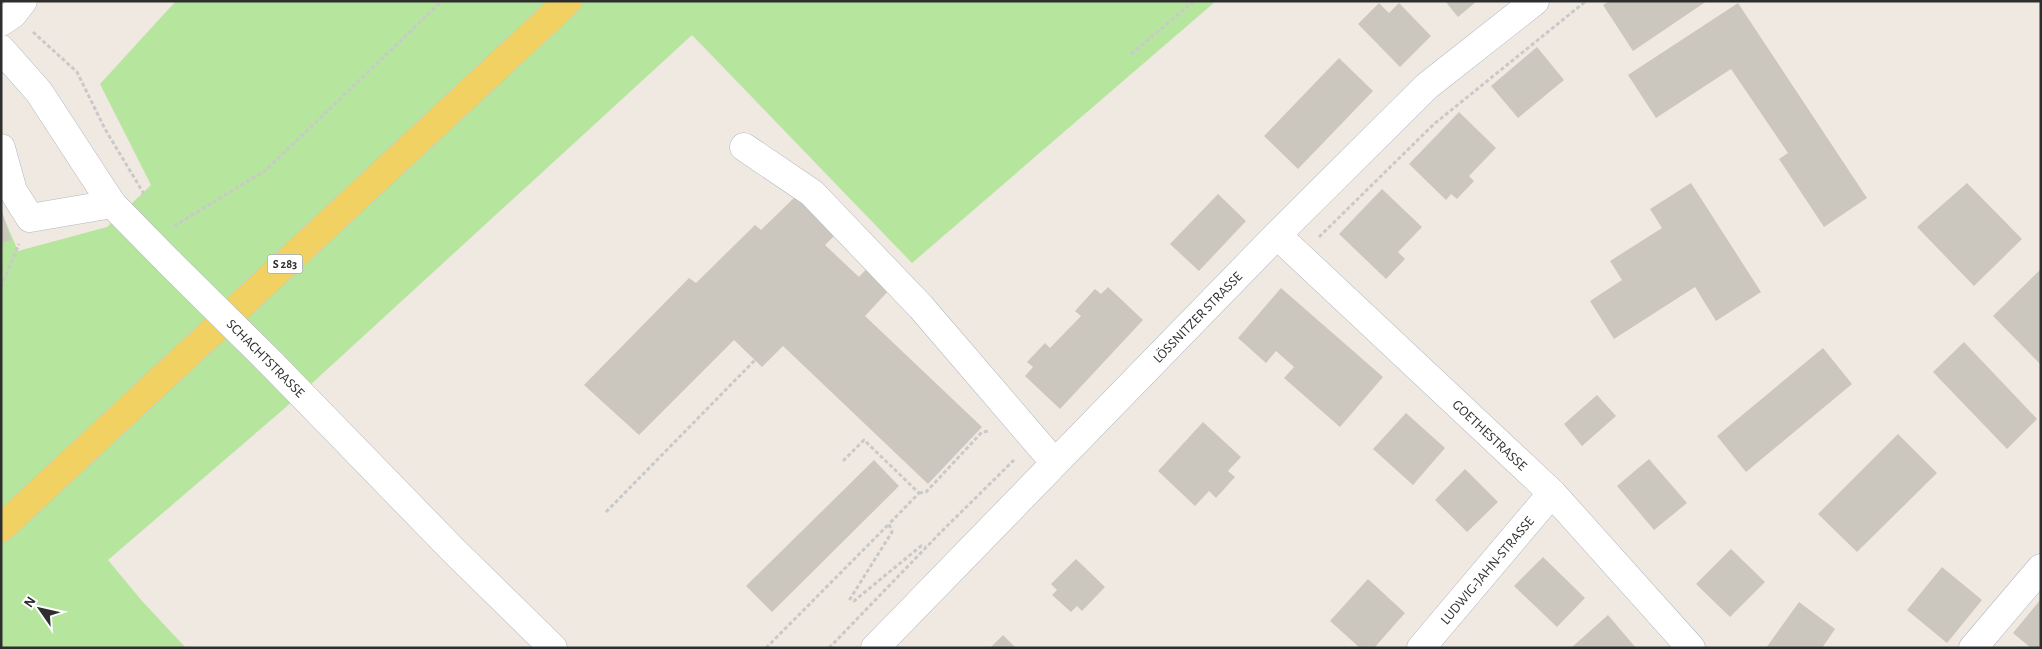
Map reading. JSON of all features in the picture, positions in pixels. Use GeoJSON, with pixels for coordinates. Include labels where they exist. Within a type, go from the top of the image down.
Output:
{"type":"FeatureCollection","features":[{"type":"Feature","properties":{"kind":"main road","name":"S 283"},"geometry":{"type":"LineString","coordinates":[[1,528],[568,1]]}},
{"type":"Feature","properties":{"kind":"street","name":"LÖSSNITZER STRASSE"},"geometry":{"type":"LineString","coordinates":[[875,648],[1054,462],[1427,86],[1535,1]]}},
{"type":"Feature","properties":{"kind":"street","name":"SCHACHTSTRASSE"},"geometry":{"type":"LineString","coordinates":[[1,49],[39,92],[112,204],[272,364],[453,550],[553,648]]}},
{"type":"Feature","properties":{"kind":"street"},"geometry":{"type":"LineString","coordinates":[[744,147],[812,193],[921,307],[1054,462]]}},
{"type":"Feature","properties":{"kind":"street"},"geometry":{"type":"LineString","coordinates":[[1,148],[13,191],[30,218],[112,204]]}},
{"type":"Feature","properties":{"kind":"street","name":"GOETHESTRASSE"},"geometry":{"type":"LineString","coordinates":[[1278,235],[1552,493],[1691,648]]}},
{"type":"Feature","properties":{"kind":"street","name":"LUDWIG-JAHN-STRASSE"},"geometry":{"type":"LineString","coordinates":[[1421,648],[1552,493]]}},
{"type":"Feature","properties":{"kind":"street"},"geometry":{"type":"LineString","coordinates":[[1972,648],[2041,568]]}},
{"type":"Feature","properties":{"kind":"path"},"geometry":{"type":"LineString","coordinates":[[167,230],[266,170],[442,1]]}},
{"type":"Feature","properties":{"kind":"path"},"geometry":{"type":"LineString","coordinates":[[1131,54],[1194,1]]}},
{"type":"Feature","properties":{"kind":"path"},"geometry":{"type":"LineString","coordinates":[[1300,257],[1434,124],[1586,1]]}},
{"type":"Feature","properties":{"kind":"path"},"geometry":{"type":"LineString","coordinates":[[13,12],[77,72],[105,129],[146,196]]}},
{"type":"Feature","properties":{"kind":"path"},"geometry":{"type":"LineString","coordinates":[[1,287],[30,218]]}},
{"type":"Feature","properties":{"kind":"path"},"geometry":{"type":"LineString","coordinates":[[606,512],[754,360]]}},
{"type":"Feature","properties":{"kind":"path"},"geometry":{"type":"LineString","coordinates":[[766,648],[919,493],[926,492],[982,432],[991,431]]}},
{"type":"Feature","properties":{"kind":"path"},"geometry":{"type":"LineString","coordinates":[[843,461],[864,440],[919,493]]}},
{"type":"Feature","properties":{"kind":"path"},"geometry":{"type":"LineString","coordinates":[[889,524],[892,532],[850,598],[854,601],[920,546],[926,547]]}},
{"type":"Feature","properties":{"kind":"green space"},"geometry":{"type":"Polygon","coordinates":[[[176,1],[1216,1],[912,263],[692,35],[285,408],[108,560],[142,601],[186,648],[1,648],[1,211],[18,251],[107,227],[151,185],[100,84],[176,1]]]}},
{"type":"Feature","properties":{"kind":"building"},"geometry":{"type":"Polygon","coordinates":[[[1445,1],[1477,1],[1458,17],[1445,1]]]}},
{"type":"Feature","properties":{"kind":"building"},"geometry":{"type":"Polygon","coordinates":[[[1609,1],[1707,1],[1633,51],[1603,5],[1609,1]]]}},
{"type":"Feature","properties":{"kind":"building"},"geometry":{"type":"Polygon","coordinates":[[[1379,3],[1389,13],[1399,3],[1431,36],[1400,67],[1358,24],[1379,3]]]}},
{"type":"Feature","properties":{"kind":"building"},"geometry":{"type":"Polygon","coordinates":[[[1738,3],[1867,198],[1824,227],[1779,159],[1788,153],[1731,69],[1656,118],[1628,75],[1738,3]]]}},
{"type":"Feature","properties":{"kind":"building"},"geometry":{"type":"Polygon","coordinates":[[[1537,47],[1564,80],[1518,118],[1491,86],[1537,47]]]}},
{"type":"Feature","properties":{"kind":"building"},"geometry":{"type":"Polygon","coordinates":[[[1339,58],[1373,91],[1298,169],[1264,136],[1339,58]]]}},
{"type":"Feature","properties":{"kind":"building"},"geometry":{"type":"Polygon","coordinates":[[[1459,112],[1496,148],[1469,176],[1474,181],[1457,199],[1451,194],[1446,200],[1409,164],[1459,112]]]}},
{"type":"Feature","properties":{"kind":"building"},"geometry":{"type":"Polygon","coordinates":[[[1691,183],[1761,292],[1716,321],[1695,287],[1614,339],[1590,301],[1622,280],[1610,261],[1662,228],[1650,209],[1691,183]]]}},
{"type":"Feature","properties":{"kind":"building"},"geometry":{"type":"Polygon","coordinates":[[[1967,183],[2022,239],[1974,286],[1917,227],[1967,183]]]}},
{"type":"Feature","properties":{"kind":"building"},"geometry":{"type":"Polygon","coordinates":[[[1382,189],[1422,227],[1398,252],[1405,259],[1386,279],[1339,234],[1382,189]]]}},
{"type":"Feature","properties":{"kind":"building"},"geometry":{"type":"Polygon","coordinates":[[[798,194],[837,233],[825,245],[859,277],[870,265],[893,286],[865,316],[982,427],[928,484],[783,346],[762,367],[734,340],[639,435],[584,385],[689,278],[696,283],[755,225],[761,230],[798,194]]]}},
{"type":"Feature","properties":{"kind":"building"},"geometry":{"type":"Polygon","coordinates":[[[1218,194],[1246,221],[1199,271],[1170,244],[1218,194]]]}},
{"type":"Feature","properties":{"kind":"building"},"geometry":{"type":"Polygon","coordinates":[[[1,208],[11,240],[1,243],[1,208]]]}},
{"type":"Feature","properties":{"kind":"building"},"geometry":{"type":"Polygon","coordinates":[[[2041,269],[2041,365],[1993,316],[2041,269]]]}},
{"type":"Feature","properties":{"kind":"building"},"geometry":{"type":"Polygon","coordinates":[[[1108,287],[1143,320],[1060,409],[1025,376],[1033,367],[1027,362],[1045,343],[1050,348],[1081,316],[1075,311],[1095,289],[1101,294],[1108,287]]]}},
{"type":"Feature","properties":{"kind":"building"},"geometry":{"type":"Polygon","coordinates":[[[1281,288],[1383,377],[1340,427],[1284,378],[1294,367],[1276,351],[1266,363],[1238,338],[1281,288]]]}},
{"type":"Feature","properties":{"kind":"building"},"geometry":{"type":"Polygon","coordinates":[[[1964,342],[2037,419],[2007,449],[1933,372],[1964,342]]]}},
{"type":"Feature","properties":{"kind":"building"},"geometry":{"type":"Polygon","coordinates":[[[1823,348],[1852,384],[1746,472],[1717,436],[1823,348]]]}},
{"type":"Feature","properties":{"kind":"building"},"geometry":{"type":"Polygon","coordinates":[[[1597,395],[1616,416],[1582,446],[1564,424],[1597,395]]]}},
{"type":"Feature","properties":{"kind":"building"},"geometry":{"type":"Polygon","coordinates":[[[1406,413],[1445,448],[1413,485],[1373,449],[1406,413]]]}},
{"type":"Feature","properties":{"kind":"building"},"geometry":{"type":"Polygon","coordinates":[[[1203,422],[1241,457],[1228,471],[1235,477],[1216,498],[1209,491],[1195,506],[1158,471],[1203,422]]]}},
{"type":"Feature","properties":{"kind":"building"},"geometry":{"type":"Polygon","coordinates":[[[1898,434],[1937,473],[1857,552],[1818,514],[1898,434]]]}},
{"type":"Feature","properties":{"kind":"building"},"geometry":{"type":"Polygon","coordinates":[[[1649,459],[1687,503],[1654,530],[1617,486],[1649,459]]]}},
{"type":"Feature","properties":{"kind":"building"},"geometry":{"type":"Polygon","coordinates":[[[874,460],[899,486],[772,612],[746,586],[874,460]]]}},
{"type":"Feature","properties":{"kind":"building"},"geometry":{"type":"Polygon","coordinates":[[[1465,469],[1498,502],[1467,532],[1435,500],[1465,469]]]}},
{"type":"Feature","properties":{"kind":"building"},"geometry":{"type":"Polygon","coordinates":[[[1731,549],[1765,582],[1730,617],[1696,584],[1731,549]]]}},
{"type":"Feature","properties":{"kind":"building"},"geometry":{"type":"Polygon","coordinates":[[[1543,557],[1585,598],[1557,627],[1514,586],[1543,557]]]}},
{"type":"Feature","properties":{"kind":"building"},"geometry":{"type":"Polygon","coordinates":[[[1076,559],[1105,587],[1082,611],[1077,606],[1071,612],[1052,595],[1057,590],[1051,584],[1076,559]]]}},
{"type":"Feature","properties":{"kind":"building"},"geometry":{"type":"Polygon","coordinates":[[[1942,567],[1982,600],[1947,643],[1907,610],[1942,567]]]}},
{"type":"Feature","properties":{"kind":"building"},"geometry":{"type":"Polygon","coordinates":[[[1368,579],[1405,613],[1374,648],[1360,648],[1330,621],[1368,579]]]}},
{"type":"Feature","properties":{"kind":"building"},"geometry":{"type":"Polygon","coordinates":[[[2041,599],[2041,648],[2031,648],[2013,633],[2041,599]]]}},
{"type":"Feature","properties":{"kind":"building"},"geometry":{"type":"Polygon","coordinates":[[[1799,602],[1835,629],[1822,648],[1766,648],[1799,602]]]}},
{"type":"Feature","properties":{"kind":"building"},"geometry":{"type":"Polygon","coordinates":[[[1608,615],[1636,648],[1571,648],[1608,615]]]}},
{"type":"Feature","properties":{"kind":"building"},"geometry":{"type":"Polygon","coordinates":[[[1003,635],[1016,648],[990,648],[1003,635]]]}}]}
